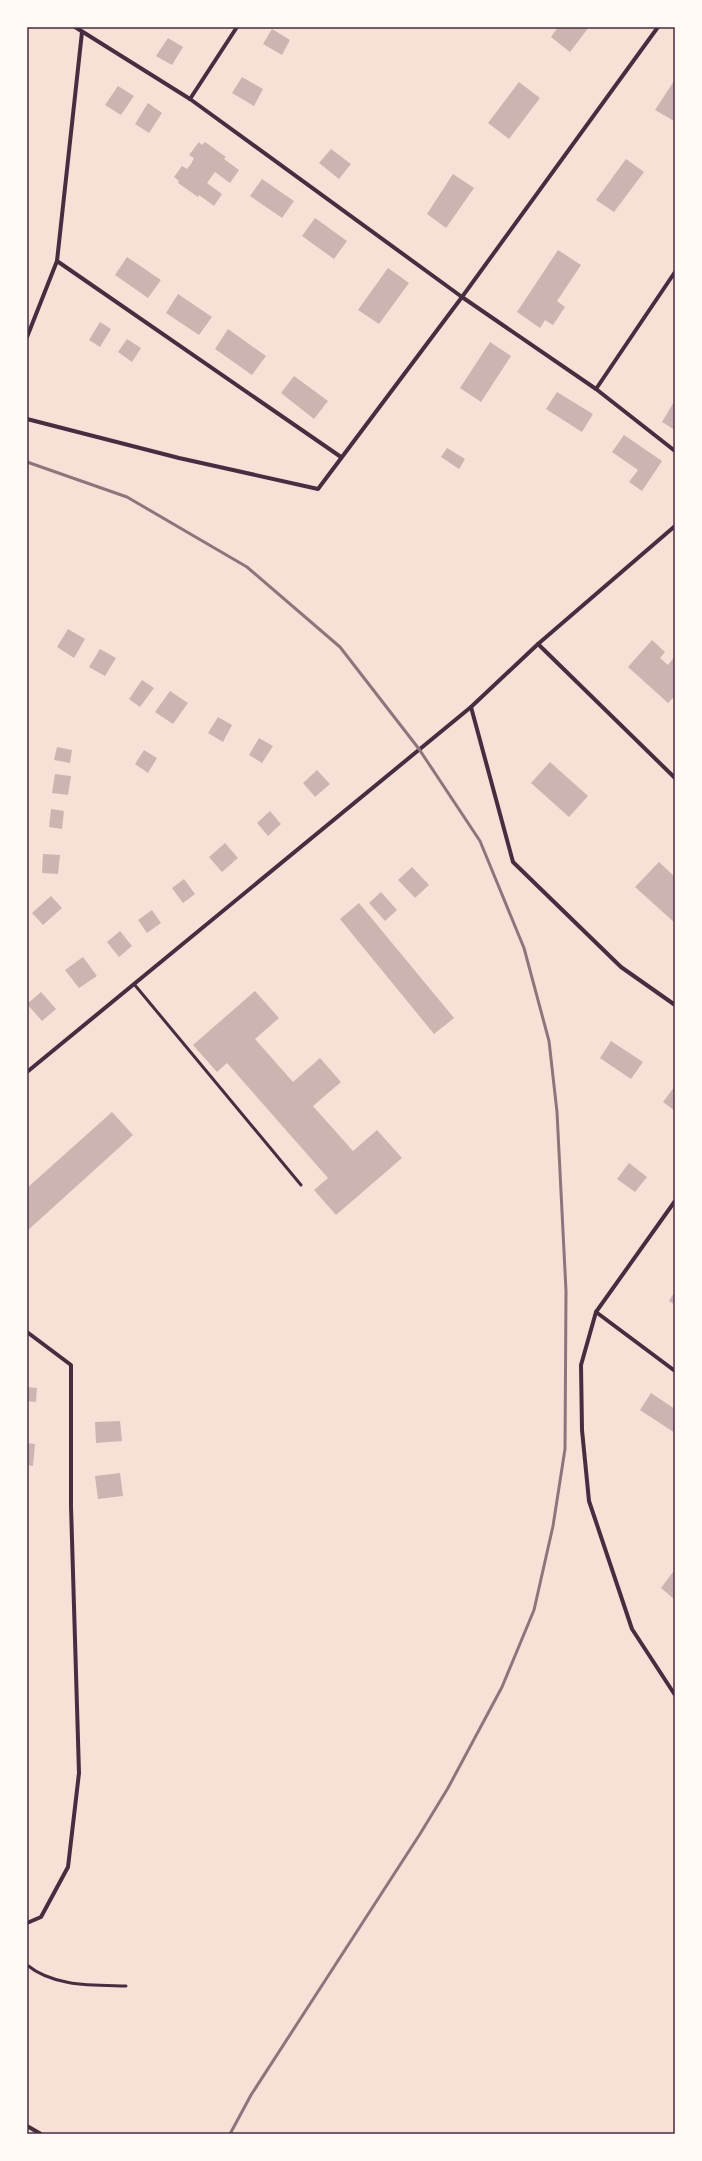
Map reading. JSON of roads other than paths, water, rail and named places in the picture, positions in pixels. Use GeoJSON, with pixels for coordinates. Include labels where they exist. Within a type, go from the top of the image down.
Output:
{"type":"FeatureCollection","features":[{"type":"Feature","properties":{"kind":"street"},"geometry":{"type":"LineString","coordinates":[[76,27],[190,99],[462,297],[596,389],[675,451]]}},
{"type":"Feature","properties":{"kind":"street"},"geometry":{"type":"LineString","coordinates":[[190,99],[237,27]]}},
{"type":"Feature","properties":{"kind":"street"},"geometry":{"type":"LineString","coordinates":[[27,419],[179,458],[318,489],[462,297],[658,27]]}},
{"type":"Feature","properties":{"kind":"street"},"geometry":{"type":"LineString","coordinates":[[27,337],[57,261],[82,32]]}},
{"type":"Feature","properties":{"kind":"street"},"geometry":{"type":"LineString","coordinates":[[57,261],[342,457]]}},
{"type":"Feature","properties":{"kind":"street"},"geometry":{"type":"LineString","coordinates":[[596,389],[675,272]]}},
{"type":"Feature","properties":{"kind":"street"},"geometry":{"type":"LineString","coordinates":[[27,1072],[472,707],[538,644],[675,526]]}},
{"type":"Feature","properties":{"kind":"street"},"geometry":{"type":"LineString","coordinates":[[538,644],[675,778]]}},
{"type":"Feature","properties":{"kind":"street"},"geometry":{"type":"LineString","coordinates":[[472,707],[513,862],[622,968],[675,1005]]}},
{"type":"Feature","properties":{"kind":"street"},"geometry":{"type":"LineString","coordinates":[[675,1201],[596,1312],[581,1365],[582,1430],[589,1501],[632,1629],[675,1695]]}},
{"type":"Feature","properties":{"kind":"street"},"geometry":{"type":"LineString","coordinates":[[596,1312],[675,1371]]}},
{"type":"Feature","properties":{"kind":"street"},"geometry":{"type":"LineString","coordinates":[[27,1332],[71,1365],[71,1506],[79,1773],[68,1867],[41,1917],[27,1923]]}},
{"type":"Feature","properties":{"kind":"street"},"geometry":{"type":"LineString","coordinates":[[27,2126],[41,2134]]}},
{"type":"Feature","properties":{"kind":"lane"},"geometry":{"type":"LineString","coordinates":[[134,984],[300,1185]]}},
{"type":"Feature","properties":{"kind":"lane"},"geometry":{"type":"LineString","coordinates":[[27,1965],[36,1972],[75,1984],[126,1986]]}},
{"type":"Feature","properties":{"kind":"railway"},"geometry":{"type":"LineString","coordinates":[[27,462],[127,497],[247,567],[340,647],[419,749],[480,841],[524,948],[549,1041],[557,1112],[566,1291],[565,1449],[553,1526],[534,1610],[502,1687],[448,1788],[420,1834],[251,2095],[230,2134]]}}]}
